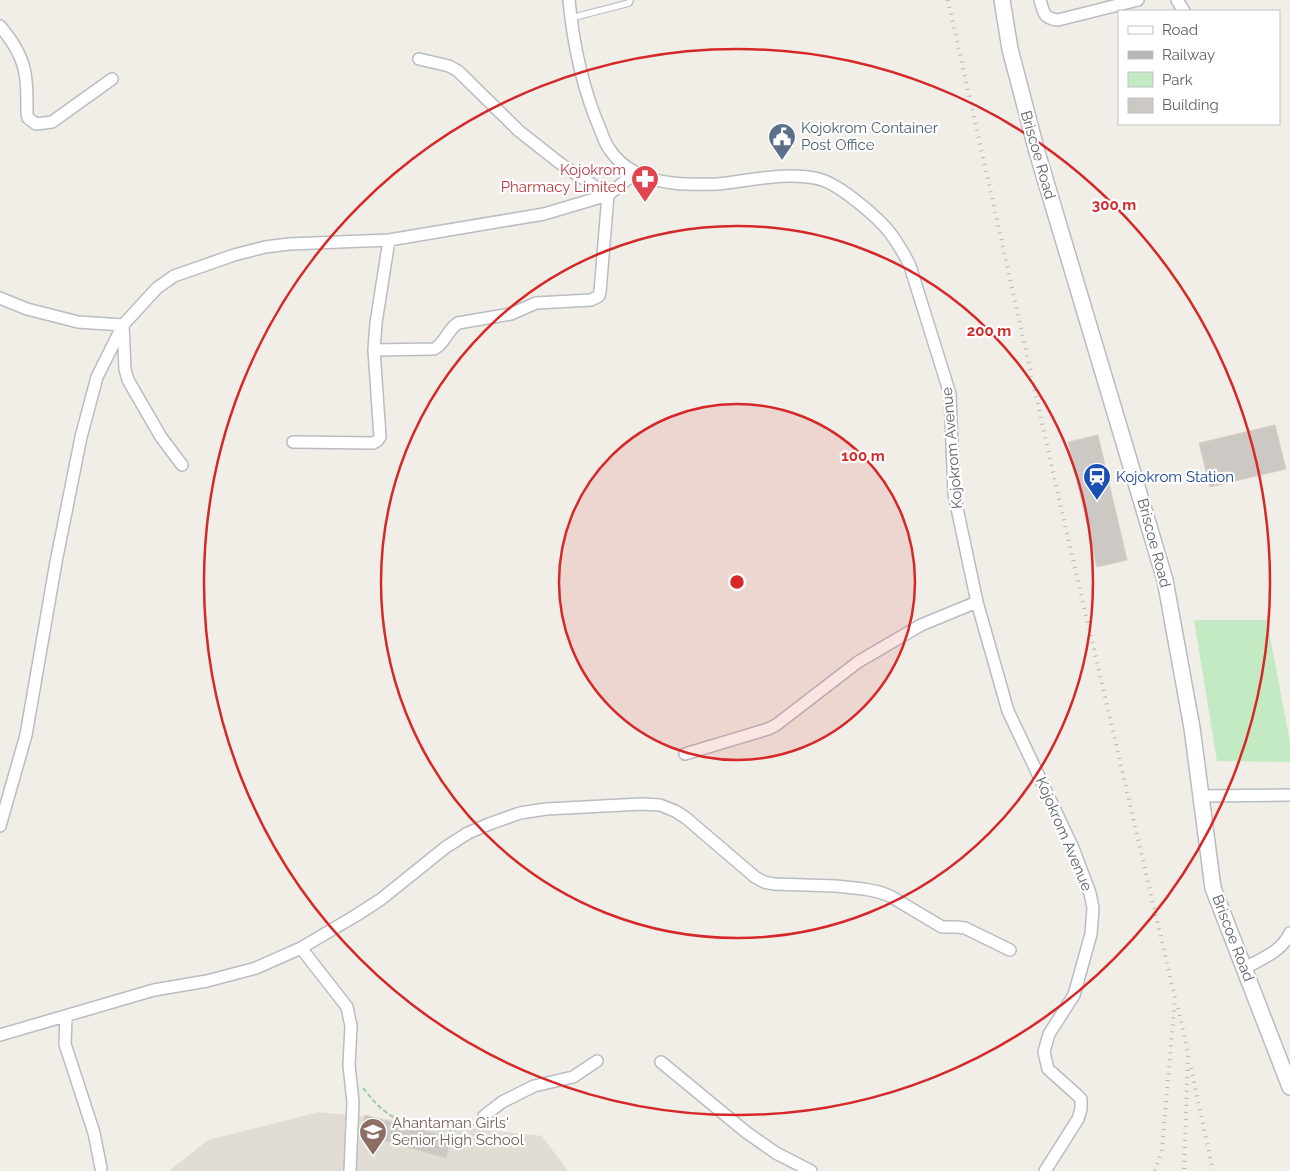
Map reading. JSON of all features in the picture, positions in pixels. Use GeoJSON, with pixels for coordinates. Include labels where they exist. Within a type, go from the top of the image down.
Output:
{"type":"FeatureCollection","features":[{"type":"Feature","properties":{"kind":"street","name":"Kojokrom Avenue"},"geometry":{"type":"LineString","coordinates":[[569,0],[583,77],[594,116],[609,148],[620,162],[635,173],[660,181],[691,184],[715,184],[798,176],[821,180],[840,189],[890,232],[910,266],[950,394],[954,494],[977,602],[1008,711],[1073,848],[1090,893],[1093,908],[1091,934],[1074,995],[1049,1034],[1044,1052],[1048,1069],[1076,1094],[1080,1099],[1081,1109],[1078,1119],[1045,1171]]}},
{"type":"Feature","properties":{"kind":"street","name":"Briscoe Road"},"geometry":{"type":"LineString","coordinates":[[1002,0],[1010,49],[1037,152],[1165,580],[1192,728],[1213,888],[1290,1087]]}},
{"type":"Feature","properties":{"kind":"street"},"geometry":{"type":"LineString","coordinates":[[1040,0],[1044,15],[1047,18],[1058,20],[1138,0]]}},
{"type":"Feature","properties":{"kind":"street"},"geometry":{"type":"LineString","coordinates":[[0,26],[24,65],[27,77],[28,118],[31,122],[36,124],[52,122],[112,79]]}},
{"type":"Feature","properties":{"kind":"street"},"geometry":{"type":"LineString","coordinates":[[419,59],[449,66],[458,71],[519,131],[561,164],[608,194]]}},
{"type":"Feature","properties":{"kind":"street"},"geometry":{"type":"LineString","coordinates":[[0,826],[26,735],[56,562],[81,436],[97,377],[123,325],[157,288],[174,276],[234,255],[265,247],[290,244],[389,240],[544,214],[608,194],[635,173]]}},
{"type":"Feature","properties":{"kind":"street"},"geometry":{"type":"LineString","coordinates":[[374,350],[434,350],[458,323],[511,314],[536,303],[595,299],[599,296],[600,292],[608,194]]}},
{"type":"Feature","properties":{"kind":"street"},"geometry":{"type":"LineString","coordinates":[[293,442],[373,443],[377,441],[380,432],[374,350],[375,329],[389,240]]}},
{"type":"Feature","properties":{"kind":"street"},"geometry":{"type":"LineString","coordinates":[[0,298],[27,309],[78,322],[123,325]]}},
{"type":"Feature","properties":{"kind":"street"},"geometry":{"type":"LineString","coordinates":[[123,325],[128,380],[161,437],[182,465]]}},
{"type":"Feature","properties":{"kind":"street"},"geometry":{"type":"LineString","coordinates":[[685,754],[768,730],[866,657],[921,625],[977,602]]}},
{"type":"Feature","properties":{"kind":"street"},"geometry":{"type":"LineString","coordinates":[[1201,796],[1290,795]]}},
{"type":"Feature","properties":{"kind":"street"},"geometry":{"type":"LineString","coordinates":[[0,1035],[166,987],[207,981],[256,968],[300,948],[355,916],[380,900],[446,847],[468,833],[520,813],[546,809],[642,804],[660,805],[686,818],[764,882],[855,888],[879,892],[890,896],[942,927],[965,928],[1010,950]]}},
{"type":"Feature","properties":{"kind":"street"},"geometry":{"type":"LineString","coordinates":[[1244,968],[1278,950],[1290,933]]}},
{"type":"Feature","properties":{"kind":"street"},"geometry":{"type":"LineString","coordinates":[[300,948],[347,1007],[351,1026],[350,1072],[353,1102],[350,1171]]}},
{"type":"Feature","properties":{"kind":"street"},"geometry":{"type":"LineString","coordinates":[[66,1017],[65,1044],[94,1133],[101,1168]]}},
{"type":"Feature","properties":{"kind":"street"},"geometry":{"type":"LineString","coordinates":[[484,1116],[502,1102],[534,1086],[573,1077],[597,1061]]}},
{"type":"Feature","properties":{"kind":"street"},"geometry":{"type":"LineString","coordinates":[[661,1062],[746,1132],[776,1153],[812,1171]]}},
{"type":"Feature","properties":{"kind":"lane"},"geometry":{"type":"LineString","coordinates":[[571,18],[629,3],[630,0]]}},
{"type":"Feature","properties":{"kind":"path"},"geometry":{"type":"LineString","coordinates":[[350,1072],[377,1106],[406,1123],[459,1130],[471,1126],[484,1116]]}},
{"type":"Feature","properties":{"kind":"shaded area","name":"Ahantaman Girls' Senior High School"},"geometry":{"type":"Polygon","coordinates":[[[319,1112],[542,1136],[568,1171],[169,1171],[208,1140],[319,1112]]]}},
{"type":"Feature","properties":{"kind":"green space"},"geometry":{"type":"Polygon","coordinates":[[[1194,620],[1267,620],[1290,742],[1290,762],[1217,761],[1194,620]]]}},
{"type":"Feature","properties":{"kind":"building"},"geometry":{"type":"Polygon","coordinates":[[[1275,425],[1286,469],[1210,487],[1199,443],[1275,425]]]}},
{"type":"Feature","properties":{"kind":"building","name":"Kojokrom Station"},"geometry":{"type":"Polygon","coordinates":[[[1098,435],[1127,560],[1097,567],[1068,442],[1098,435]]]}},
{"type":"Feature","properties":{"kind":"building"},"geometry":{"type":"Polygon","coordinates":[[[365,1115],[452,1138],[446,1158],[360,1134],[365,1115]]]}},
{"type":"Feature","properties":{"kind":"railway"},"geometry":{"type":"LineString","coordinates":[[948,0],[1059,499],[1175,998],[1162,1149],[1155,1171]]}},
{"type":"Feature","properties":{"kind":"railway"},"geometry":{"type":"LineString","coordinates":[[1178,1008],[1188,1053],[1184,1171]]}},
{"type":"Feature","properties":{"kind":"railway"},"geometry":{"type":"LineString","coordinates":[[1191,1068],[1213,1171]]}},
{"type":"Feature","properties":{"kind":"place","name":"Kojokrom Container Post Office"},"geometry":{"type":"Point","coordinates":[782,161]}},
{"type":"Feature","properties":{"kind":"place","name":"Kojokrom Pharmacy Limited"},"geometry":{"type":"Point","coordinates":[645,203]}},
{"type":"Feature","properties":{"kind":"place","name":"Kojokrom Station"},"geometry":{"type":"Point","coordinates":[1097,501]}},
{"type":"Feature","properties":{"kind":"place","name":"Ahantaman Girls' Senior High School"},"geometry":{"type":"Point","coordinates":[373,1156]}}]}
